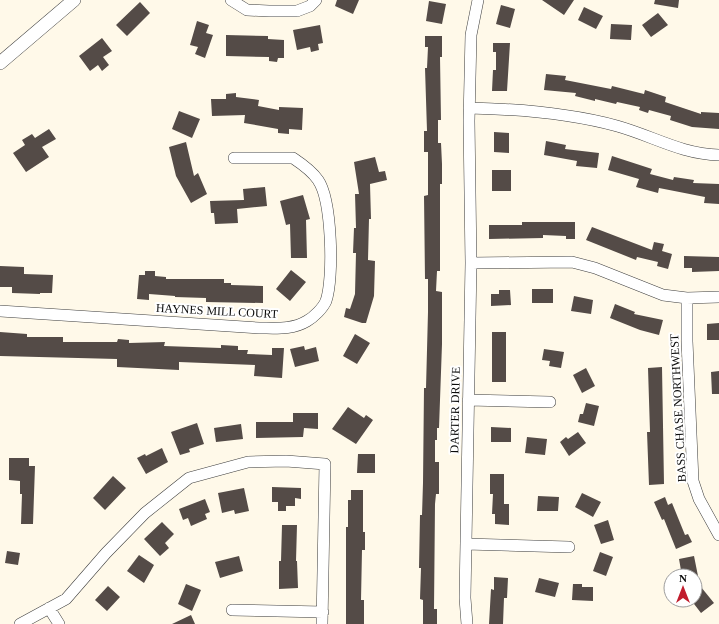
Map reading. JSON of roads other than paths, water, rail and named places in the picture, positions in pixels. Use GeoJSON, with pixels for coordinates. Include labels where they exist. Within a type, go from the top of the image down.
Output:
{"type":"FeatureCollection","features":[{"type":"Feature","properties":{"kind":"street"},"geometry":{"type":"LineString","coordinates":[[0,63],[74,0]]}},
{"type":"Feature","properties":{"kind":"street"},"geometry":{"type":"LineString","coordinates":[[231,0],[247,10],[269,11],[297,10],[310,6],[316,0]]}},
{"type":"Feature","properties":{"kind":"street","name":"DARTER DRIVE"},"geometry":{"type":"LineString","coordinates":[[467,624],[465,598],[470,264],[469,108],[472,35],[478,0]]}},
{"type":"Feature","properties":{"kind":"street"},"geometry":{"type":"LineString","coordinates":[[469,108],[515,109],[561,115],[618,126],[672,147],[702,155],[719,155]]}},
{"type":"Feature","properties":{"kind":"street","name":"HAYNES MILL COURT"},"geometry":{"type":"LineString","coordinates":[[0,311],[259,328],[290,328],[307,321],[325,302],[330,283],[331,252],[325,193],[318,180],[293,158],[234,158]]}},
{"type":"Feature","properties":{"kind":"street"},"geometry":{"type":"LineString","coordinates":[[470,264],[572,262],[595,268],[663,295],[687,298],[719,297]]}},
{"type":"Feature","properties":{"kind":"street","name":"BASS CHASE NORTHWEST"},"geometry":{"type":"LineString","coordinates":[[687,298],[687,341],[693,481],[699,499],[719,535]]}},
{"type":"Feature","properties":{"kind":"street"},"geometry":{"type":"LineString","coordinates":[[468,400],[550,402]]}},
{"type":"Feature","properties":{"kind":"street"},"geometry":{"type":"LineString","coordinates":[[20,624],[66,599],[106,553],[145,513],[189,478],[248,462],[286,461],[325,464],[322,624]]}},
{"type":"Feature","properties":{"kind":"street"},"geometry":{"type":"LineString","coordinates":[[466,544],[569,547]]}},
{"type":"Feature","properties":{"kind":"street"},"geometry":{"type":"LineString","coordinates":[[49,608],[59,624]]}},
{"type":"Feature","properties":{"kind":"street"},"geometry":{"type":"LineString","coordinates":[[232,610],[322,612]]}}]}
